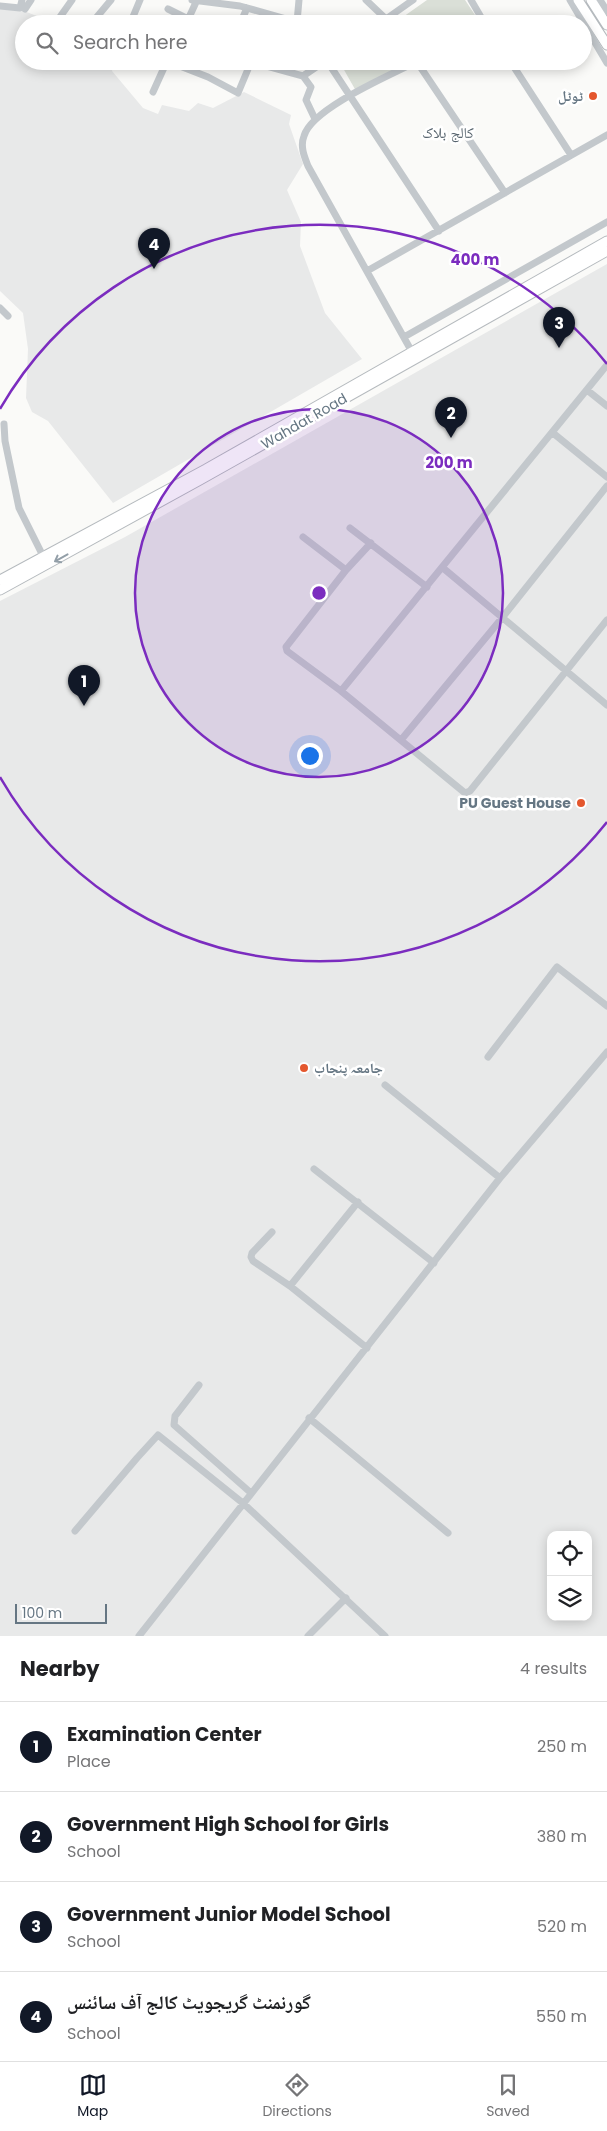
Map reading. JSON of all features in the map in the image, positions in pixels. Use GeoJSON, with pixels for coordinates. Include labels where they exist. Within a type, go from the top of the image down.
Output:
{"type":"FeatureCollection","features":[{"type":"Feature","properties":{"kind":"main road"},"geometry":{"type":"LineString","coordinates":[[578,0],[588,15]]}},
{"type":"Feature","properties":{"kind":"main road"},"geometry":{"type":"LineString","coordinates":[[590,0],[607,25]]}},
{"type":"Feature","properties":{"kind":"main road"},"geometry":{"type":"LineString","coordinates":[[592,22],[607,45]]}},
{"type":"Feature","properties":{"kind":"main road","name":"Wahdat Road"},"geometry":{"type":"LineString","coordinates":[[0,590],[191,485],[498,307],[607,241]]}},
{"type":"Feature","properties":{"kind":"main road","name":"Wahdat Road"},"geometry":{"type":"LineString","coordinates":[[0,580],[197,474],[412,352],[607,250]]}},
{"type":"Feature","properties":{"kind":"street"},"geometry":{"type":"LineString","coordinates":[[0,6],[20,8],[22,0]]}},
{"type":"Feature","properties":{"kind":"street"},"geometry":{"type":"LineString","coordinates":[[25,9],[31,0]]}},
{"type":"Feature","properties":{"kind":"street"},"geometry":{"type":"LineString","coordinates":[[61,15],[72,0]]}},
{"type":"Feature","properties":{"kind":"street"},"geometry":{"type":"LineString","coordinates":[[98,15],[111,0]]}},
{"type":"Feature","properties":{"kind":"street"},"geometry":{"type":"LineString","coordinates":[[134,15],[140,0]]}},
{"type":"Feature","properties":{"kind":"street"},"geometry":{"type":"LineString","coordinates":[[299,0],[300,15]]}},
{"type":"Feature","properties":{"kind":"street"},"geometry":{"type":"LineString","coordinates":[[366,0],[382,15]]}},
{"type":"Feature","properties":{"kind":"street"},"geometry":{"type":"LineString","coordinates":[[392,15],[413,0]]}},
{"type":"Feature","properties":{"kind":"street"},"geometry":{"type":"LineString","coordinates":[[471,0],[480,15]]}},
{"type":"Feature","properties":{"kind":"street"},"geometry":{"type":"LineString","coordinates":[[570,0],[579,15]]}},
{"type":"Feature","properties":{"kind":"street"},"geometry":{"type":"LineString","coordinates":[[600,0],[607,11]]}},
{"type":"Feature","properties":{"kind":"street"},"geometry":{"type":"LineString","coordinates":[[189,15],[195,1],[232,2],[272,15]]}},
{"type":"Feature","properties":{"kind":"street"},"geometry":{"type":"LineString","coordinates":[[244,15],[247,8]]}},
{"type":"Feature","properties":{"kind":"street"},"geometry":{"type":"LineString","coordinates":[[168,9],[178,15]]}},
{"type":"Feature","properties":{"kind":"street"},"geometry":{"type":"LineString","coordinates":[[592,37],[607,63]]}},
{"type":"Feature","properties":{"kind":"street"},"geometry":{"type":"LineString","coordinates":[[153,92],[163,70]]}},
{"type":"Feature","properties":{"kind":"street"},"geometry":{"type":"LineString","coordinates":[[190,70],[238,93],[246,70]]}},
{"type":"Feature","properties":{"kind":"street"},"geometry":{"type":"LineString","coordinates":[[280,70],[303,76],[310,86],[306,100],[315,119]]}},
{"type":"Feature","properties":{"kind":"street"},"geometry":{"type":"LineString","coordinates":[[303,76],[312,70]]}},
{"type":"Feature","properties":{"kind":"street"},"geometry":{"type":"LineString","coordinates":[[332,70],[439,231]]}},
{"type":"Feature","properties":{"kind":"street"},"geometry":{"type":"LineString","coordinates":[[401,70],[349,97],[315,119],[304,133],[302,146],[308,166],[412,352]]}},
{"type":"Feature","properties":{"kind":"street"},"geometry":{"type":"LineString","coordinates":[[422,70],[505,193]]}},
{"type":"Feature","properties":{"kind":"street"},"geometry":{"type":"LineString","coordinates":[[516,70],[571,155]]}},
{"type":"Feature","properties":{"kind":"street"},"geometry":{"type":"LineString","coordinates":[[367,271],[607,136]]}},
{"type":"Feature","properties":{"kind":"street"},"geometry":{"type":"LineString","coordinates":[[404,337],[607,222]]}},
{"type":"Feature","properties":{"kind":"street"},"geometry":{"type":"LineString","coordinates":[[0,308],[8,316]]}},
{"type":"Feature","properties":{"kind":"street"},"geometry":{"type":"LineString","coordinates":[[341,691],[607,365]]}},
{"type":"Feature","properties":{"kind":"street"},"geometry":{"type":"LineString","coordinates":[[587,390],[607,406]]}},
{"type":"Feature","properties":{"kind":"street"},"geometry":{"type":"LineString","coordinates":[[4,424],[4,441],[19,508],[44,558]]}},
{"type":"Feature","properties":{"kind":"street"},"geometry":{"type":"LineString","coordinates":[[553,433],[607,477]]}},
{"type":"Feature","properties":{"kind":"street"},"geometry":{"type":"LineString","coordinates":[[401,740],[502,618],[607,486]]}},
{"type":"Feature","properties":{"kind":"street"},"geometry":{"type":"LineString","coordinates":[[350,528],[427,587]]}},
{"type":"Feature","properties":{"kind":"street"},"geometry":{"type":"LineString","coordinates":[[303,537],[346,570]]}},
{"type":"Feature","properties":{"kind":"street"},"geometry":{"type":"LineString","coordinates":[[371,543],[346,570],[286,647],[288,651],[341,691],[466,793],[470,791],[607,620]]}},
{"type":"Feature","properties":{"kind":"street"},"geometry":{"type":"LineString","coordinates":[[443,568],[607,705]]}},
{"type":"Feature","properties":{"kind":"street"},"geometry":{"type":"LineString","coordinates":[[488,1057],[557,967],[607,1006]]}},
{"type":"Feature","properties":{"kind":"street"},"geometry":{"type":"LineString","coordinates":[[138,1636],[500,1178],[607,1052]]}},
{"type":"Feature","properties":{"kind":"street"},"geometry":{"type":"LineString","coordinates":[[385,1085],[500,1178]]}},
{"type":"Feature","properties":{"kind":"street"},"geometry":{"type":"LineString","coordinates":[[314,1169],[434,1263]]}},
{"type":"Feature","properties":{"kind":"street"},"geometry":{"type":"LineString","coordinates":[[290,1286],[358,1202]]}},
{"type":"Feature","properties":{"kind":"street"},"geometry":{"type":"LineString","coordinates":[[272,1232],[252,1253],[251,1257],[254,1261],[290,1286],[367,1348]]}},
{"type":"Feature","properties":{"kind":"street"},"geometry":{"type":"LineString","coordinates":[[199,1385],[175,1416],[174,1424],[251,1493]]}},
{"type":"Feature","properties":{"kind":"street"},"geometry":{"type":"LineString","coordinates":[[309,1418],[448,1534]]}},
{"type":"Feature","properties":{"kind":"street"},"geometry":{"type":"LineString","coordinates":[[75,1531],[158,1436],[244,1504],[385,1636]]}},
{"type":"Feature","properties":{"kind":"street"},"geometry":{"type":"LineString","coordinates":[[308,1636],[346,1598]]}},
{"type":"Feature","properties":{"kind":"shaded area"},"geometry":{"type":"Polygon","coordinates":[[[427,0],[465,0],[475,15],[406,15],[427,0]]]}},
{"type":"Feature","properties":{"kind":"shaded area"},"geometry":{"type":"Polygon","coordinates":[[[0,7],[24,11],[34,15],[15,15],[15,70],[112,70],[143,108],[158,114],[162,105],[189,111],[198,103],[213,108],[244,92],[291,115],[289,124],[303,164],[287,190],[301,222],[300,246],[325,313],[362,359],[113,503],[48,421],[32,412],[26,398],[28,349],[23,313],[0,291],[0,7]]]}},
{"type":"Feature","properties":{"kind":"shaded area"},"geometry":{"type":"Polygon","coordinates":[[[344,70],[392,70],[356,91],[344,70]]]}},
{"type":"Feature","properties":{"kind":"shaded area","name":"جامعہ پنجاب"},"geometry":{"type":"Polygon","coordinates":[[[607,264],[607,1636],[0,1636],[0,601],[125,537],[607,264]]]}},
{"type":"Feature","properties":{"kind":"place","name":"ٹوٹل"},"geometry":{"type":"Point","coordinates":[593,96]}},
{"type":"Feature","properties":{"kind":"place","name":"گورنمنٹ گریجویٹ کالج آف سائنس"},"geometry":{"type":"Point","coordinates":[154,269]}},
{"type":"Feature","properties":{"kind":"place","name":"Government Junior Model School"},"geometry":{"type":"Point","coordinates":[559,348]}},
{"type":"Feature","properties":{"kind":"place","name":"Government High School for Girls"},"geometry":{"type":"Point","coordinates":[451,438]}},
{"type":"Feature","properties":{"kind":"place","name":"Examination Center"},"geometry":{"type":"Point","coordinates":[84,706]}},
{"type":"Feature","properties":{"kind":"place","name":"PU Guest House"},"geometry":{"type":"Point","coordinates":[581,803]}},
{"type":"Feature","properties":{"kind":"place","name":"جامعہ پنجاب"},"geometry":{"type":"Point","coordinates":[304,1068]}},
{"type":"Feature","properties":{"kind":"district","name":"کالج بلاک"},"geometry":{"type":"Point","coordinates":[448,133]}}]}
